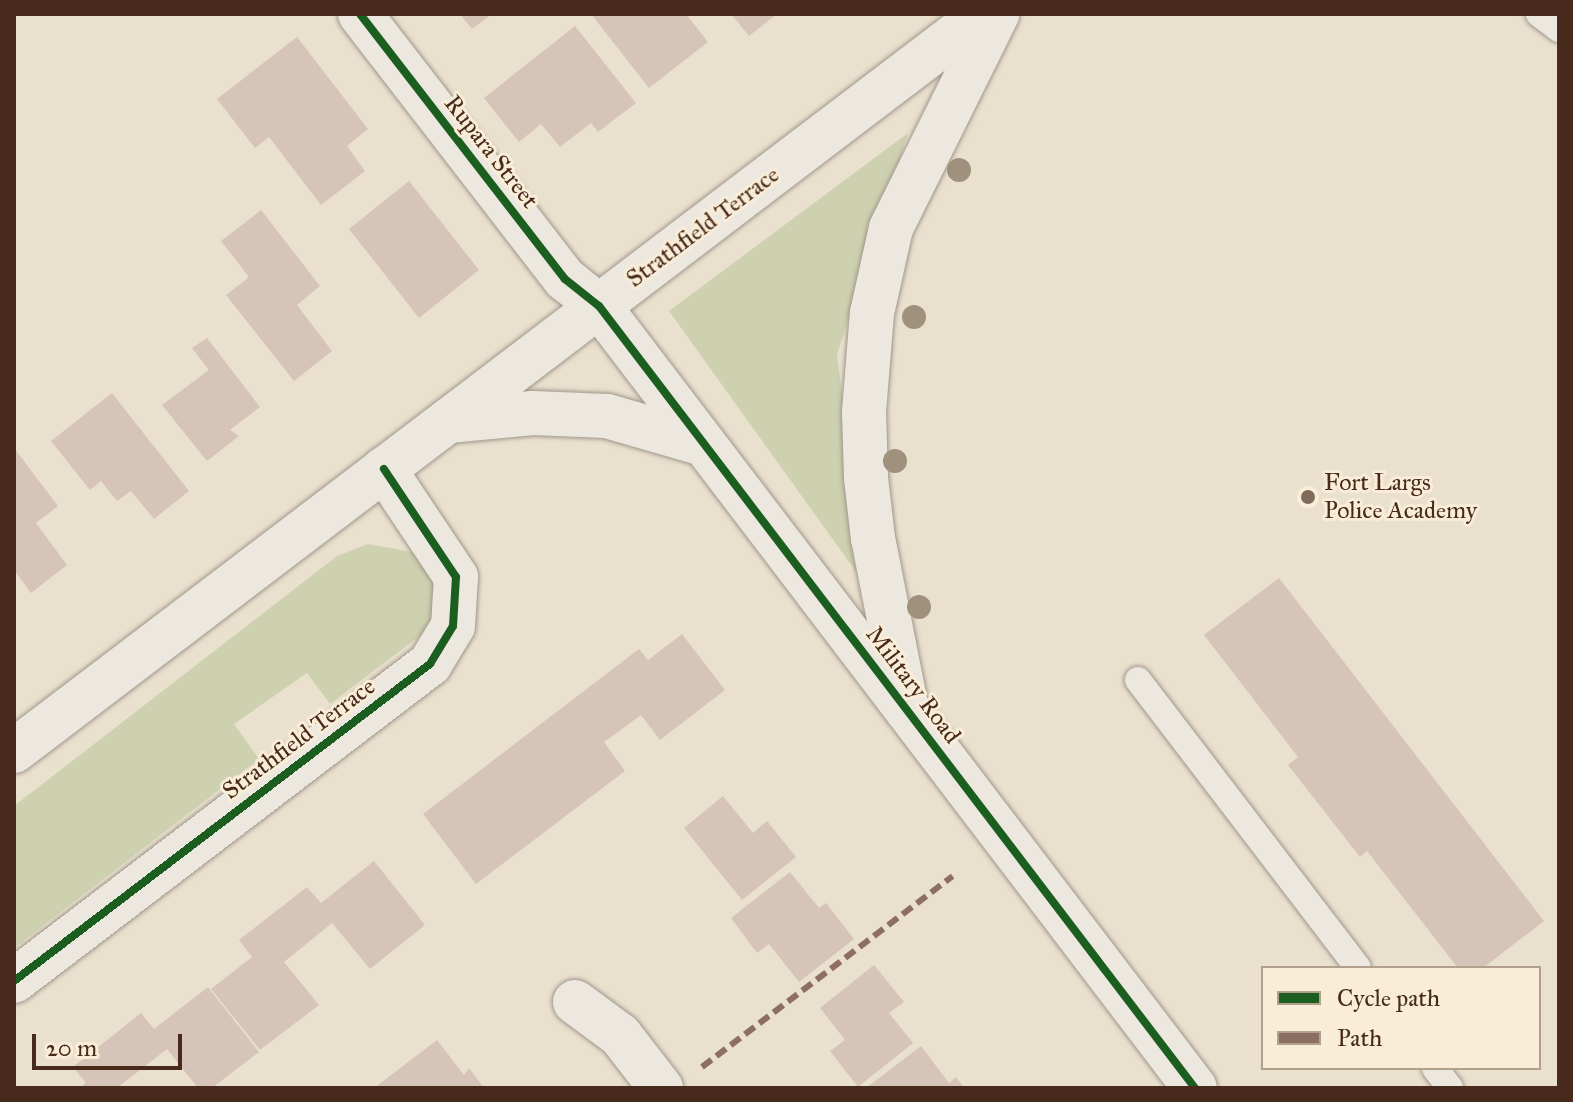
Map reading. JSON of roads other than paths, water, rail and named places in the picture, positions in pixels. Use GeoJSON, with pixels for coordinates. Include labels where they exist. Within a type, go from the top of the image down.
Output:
{"type":"FeatureCollection","features":[{"type":"Feature","properties":{"kind":"street","name":"Rupara Street"},"geometry":{"type":"LineString","coordinates":[[360,14],[565,279],[599,306]]}},
{"type":"Feature","properties":{"kind":"street","name":"Strathfield Terrace"},"geometry":{"type":"LineString","coordinates":[[14,751],[983,14]]}},
{"type":"Feature","properties":{"kind":"street"},"geometry":{"type":"LineString","coordinates":[[907,710],[873,539],[866,478],[864,412],[872,313],[891,228],[997,14]]}},
{"type":"Feature","properties":{"kind":"street","name":"Military Road"},"geometry":{"type":"LineString","coordinates":[[599,306],[1195,1088]]}},
{"type":"Feature","properties":{"kind":"street"},"geometry":{"type":"LineString","coordinates":[[448,421],[533,413],[607,416],[704,444]]}},
{"type":"Feature","properties":{"kind":"street","name":"Strathfield Terrace"},"geometry":{"type":"LineString","coordinates":[[14,981],[430,664],[453,626],[456,577],[384,469]]}},
{"type":"Feature","properties":{"kind":"street"},"geometry":{"type":"LineString","coordinates":[[575,1002],[620,1035],[661,1088]]}},
{"type":"Feature","properties":{"kind":"lane"},"geometry":{"type":"LineString","coordinates":[[1539,14],[1559,29]]}},
{"type":"Feature","properties":{"kind":"lane"},"geometry":{"type":"LineString","coordinates":[[1138,680],[1356,966]]}},
{"type":"Feature","properties":{"kind":"lane"},"geometry":{"type":"LineString","coordinates":[[1436,1070],[1450,1088]]}},
{"type":"Feature","properties":{"kind":"place","name":"Fort Largs Police Academy"},"geometry":{"type":"Point","coordinates":[1308,497]}}]}
